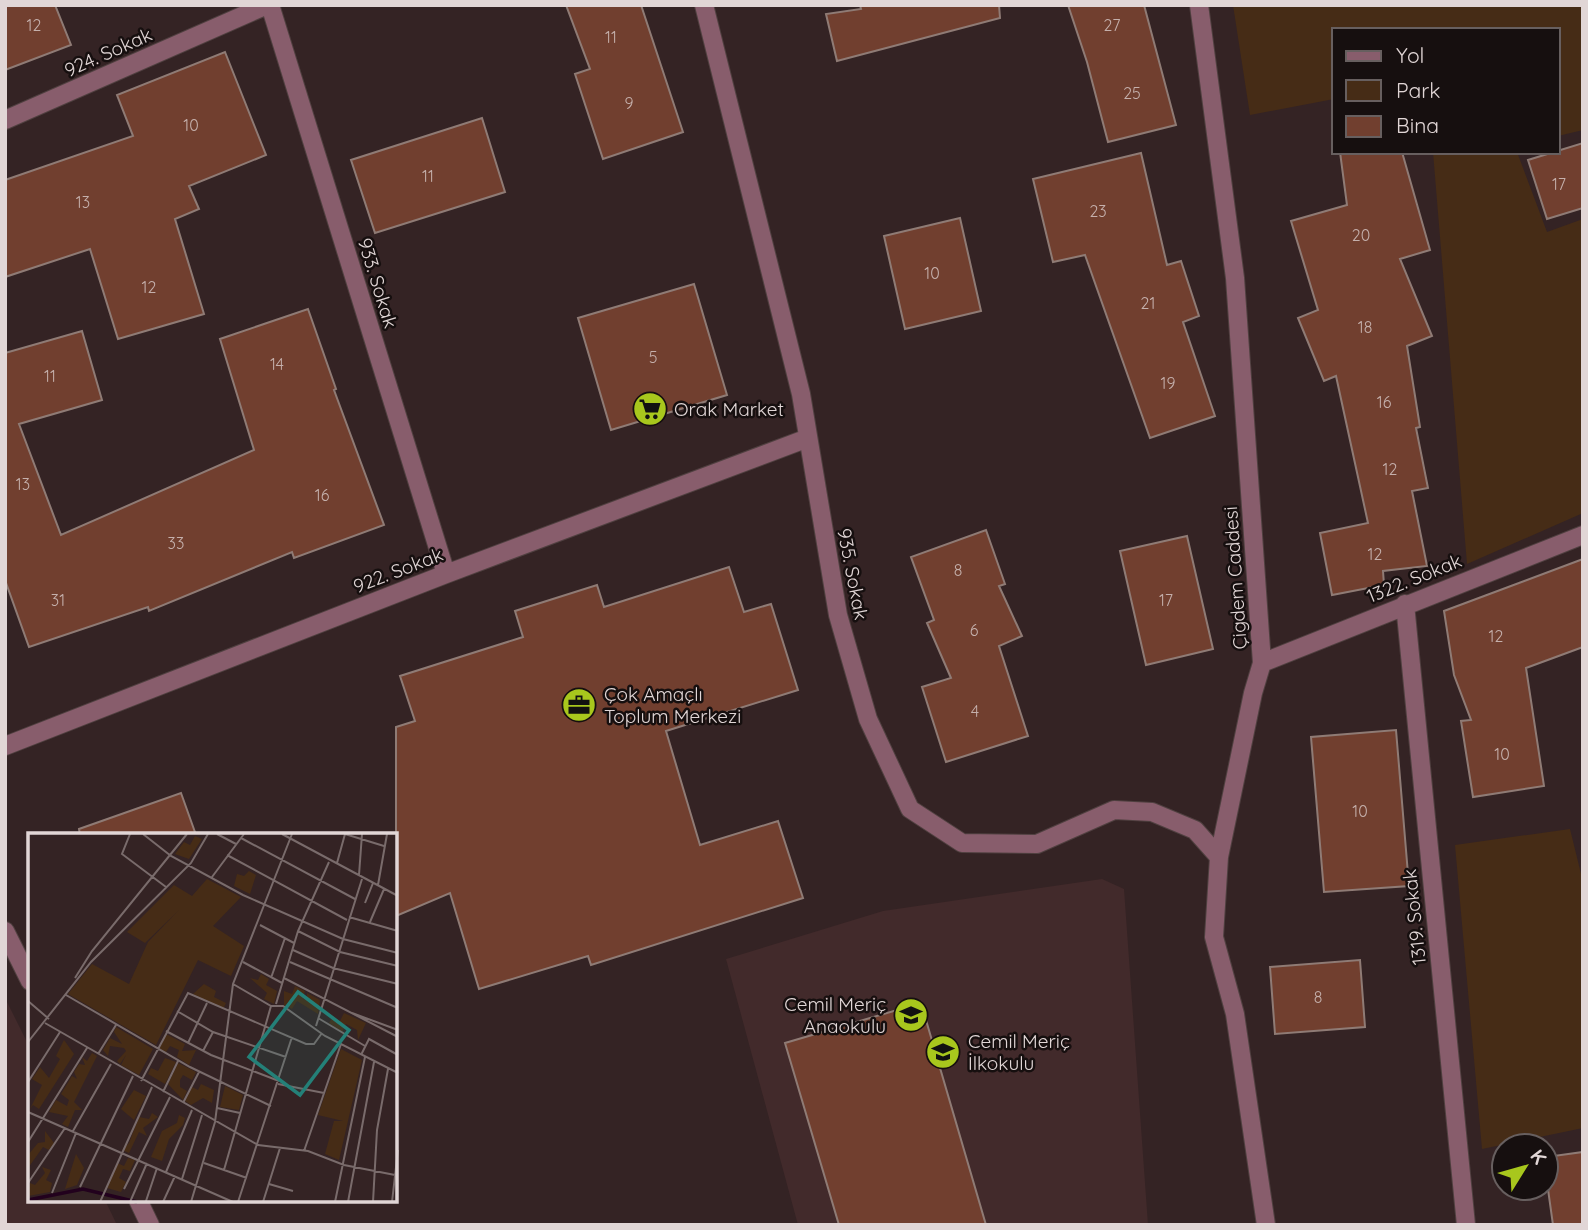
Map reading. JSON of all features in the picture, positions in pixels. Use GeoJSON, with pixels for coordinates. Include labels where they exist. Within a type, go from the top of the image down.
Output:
{"type":"FeatureCollection","features":[{"type":"Feature","properties":{"kind":"street","name":"924. Sokak"},"geometry":{"type":"LineString","coordinates":[[5,120],[269,5]]}},
{"type":"Feature","properties":{"kind":"street","name":"933. Sokak"},"geometry":{"type":"LineString","coordinates":[[269,5],[446,574]]}},
{"type":"Feature","properties":{"kind":"street","name":"935. Sokak"},"geometry":{"type":"LineString","coordinates":[[704,5],[801,394],[838,615],[869,719],[910,808],[962,843],[1037,844],[1114,810],[1153,812],[1195,830],[1219,857]]}},
{"type":"Feature","properties":{"kind":"street","name":"Çigdem Caddesi"},"geometry":{"type":"LineString","coordinates":[[1199,5],[1235,278],[1262,663],[1253,693],[1219,857],[1214,937],[1235,1014],[1266,1225]]}},
{"type":"Feature","properties":{"kind":"street","name":"922. Sokak"},"geometry":{"type":"LineString","coordinates":[[5,746],[446,574],[808,438]]}},
{"type":"Feature","properties":{"kind":"street","name":"1322. Sokak"},"geometry":{"type":"LineString","coordinates":[[1262,663],[1583,535]]}},
{"type":"Feature","properties":{"kind":"street","name":"1319. Sokak"},"geometry":{"type":"LineString","coordinates":[[1405,604],[1466,1225]]}},
{"type":"Feature","properties":{"kind":"street"},"geometry":{"type":"LineString","coordinates":[[5,932],[28,977]]}},
{"type":"Feature","properties":{"kind":"street"},"geometry":{"type":"LineString","coordinates":[[139,1202],[150,1225]]}},
{"type":"Feature","properties":{"kind":"shaded area","name":"Cemil Meriç İlkokulu"},"geometry":{"type":"Polygon","coordinates":[[[1102,879],[1124,889],[1148,1225],[798,1225],[726,959],[883,911],[1102,879]]]}},
{"type":"Feature","properties":{"kind":"shaded area"},"geometry":{"type":"Polygon","coordinates":[[[5,998],[28,1044],[28,1202],[106,1202],[117,1225],[5,1225],[5,998]]]}},
{"type":"Feature","properties":{"kind":"green space"},"geometry":{"type":"Polygon","coordinates":[[[1233,5],[1583,5],[1583,130],[1560,136],[1560,28],[1332,28],[1332,99],[1250,115],[1233,5]]]}},
{"type":"Feature","properties":{"kind":"green space"},"geometry":{"type":"Polygon","coordinates":[[[1433,154],[1518,154],[1547,232],[1583,219],[1583,513],[1467,564],[1433,154]]]}},
{"type":"Feature","properties":{"kind":"green space"},"geometry":{"type":"Polygon","coordinates":[[[1570,829],[1583,882],[1583,1128],[1560,1133],[1490,1132],[1490,1147],[1482,1149],[1455,845],[1570,829]]]}},
{"type":"Feature","properties":{"kind":"building"},"geometry":{"type":"Polygon","coordinates":[[[5,5],[55,5],[71,45],[5,70],[5,5]]]}},
{"type":"Feature","properties":{"kind":"building"},"geometry":{"type":"Polygon","coordinates":[[[566,5],[641,5],[683,132],[603,159],[575,74],[590,69],[566,5]]]}},
{"type":"Feature","properties":{"kind":"building"},"geometry":{"type":"Polygon","coordinates":[[[860,5],[999,5],[1000,18],[837,61],[826,14],[861,9],[860,5]]]}},
{"type":"Feature","properties":{"kind":"building"},"geometry":{"type":"Polygon","coordinates":[[[1068,5],[1144,5],[1176,125],[1108,142],[1087,62],[1068,5]]]}},
{"type":"Feature","properties":{"kind":"building"},"geometry":{"type":"Polygon","coordinates":[[[225,52],[266,155],[189,186],[199,209],[175,219],[204,314],[118,339],[90,249],[5,277],[5,180],[133,136],[117,95],[225,52]]]}},
{"type":"Feature","properties":{"kind":"building"},"geometry":{"type":"Polygon","coordinates":[[[482,118],[505,192],[375,233],[351,160],[482,118]]]}},
{"type":"Feature","properties":{"kind":"building"},"geometry":{"type":"Polygon","coordinates":[[[1583,143],[1583,208],[1547,219],[1528,160],[1547,154],[1560,154],[1560,150],[1583,143]]]}},
{"type":"Feature","properties":{"kind":"building"},"geometry":{"type":"Polygon","coordinates":[[[1141,153],[1167,265],[1181,261],[1199,316],[1183,322],[1215,416],[1150,438],[1085,255],[1053,262],[1033,179],[1141,153]]]}},
{"type":"Feature","properties":{"kind":"building"},"geometry":{"type":"Polygon","coordinates":[[[1340,154],[1403,154],[1430,250],[1400,259],[1432,336],[1407,346],[1420,427],[1416,428],[1428,488],[1412,491],[1427,566],[1383,571],[1384,585],[1332,595],[1320,533],[1368,523],[1336,376],[1324,381],[1298,318],[1318,310],[1291,221],[1347,205],[1340,154]]]}},
{"type":"Feature","properties":{"kind":"building"},"geometry":{"type":"Polygon","coordinates":[[[960,218],[981,311],[905,329],[884,236],[960,218]]]}},
{"type":"Feature","properties":{"kind":"building"},"geometry":{"type":"Polygon","coordinates":[[[694,284],[727,395],[611,430],[578,318],[694,284]]]}},
{"type":"Feature","properties":{"kind":"building"},"geometry":{"type":"Polygon","coordinates":[[[308,309],[336,389],[334,390],[384,525],[294,558],[292,552],[149,611],[148,607],[29,647],[5,580],[5,353],[82,331],[102,400],[19,424],[61,535],[254,450],[220,339],[308,309]]]}},
{"type":"Feature","properties":{"kind":"building"},"geometry":{"type":"Polygon","coordinates":[[[986,530],[1005,584],[999,586],[1022,636],[999,646],[1028,736],[946,762],[922,687],[951,678],[927,623],[934,620],[911,557],[986,530]]]}},
{"type":"Feature","properties":{"kind":"building"},"geometry":{"type":"Polygon","coordinates":[[[1187,536],[1213,649],[1146,665],[1120,551],[1187,536]]]}},
{"type":"Feature","properties":{"kind":"building"},"geometry":{"type":"Polygon","coordinates":[[[1583,559],[1583,647],[1526,668],[1544,786],[1473,797],[1461,721],[1471,720],[1454,675],[1444,611],[1583,559]]]}},
{"type":"Feature","properties":{"kind":"building"},"geometry":{"type":"Polygon","coordinates":[[[729,567],[744,612],[771,604],[798,690],[666,731],[700,845],[778,821],[803,898],[591,965],[588,956],[479,989],[450,893],[397,916],[396,727],[415,721],[400,676],[523,637],[515,611],[597,585],[604,607],[729,567]]]}},
{"type":"Feature","properties":{"kind":"building"},"geometry":{"type":"Polygon","coordinates":[[[1396,730],[1409,886],[1324,892],[1311,737],[1396,730]]]}},
{"type":"Feature","properties":{"kind":"building"},"geometry":{"type":"Polygon","coordinates":[[[181,793],[195,833],[80,833],[79,829],[181,793]]]}},
{"type":"Feature","properties":{"kind":"building"},"geometry":{"type":"Polygon","coordinates":[[[1360,960],[1365,1027],[1275,1034],[1270,967],[1360,960]]]}},
{"type":"Feature","properties":{"kind":"building"},"geometry":{"type":"Polygon","coordinates":[[[921,1003],[986,1225],[839,1225],[785,1043],[921,1003]]]}},
{"type":"Feature","properties":{"kind":"building"},"geometry":{"type":"Polygon","coordinates":[[[1583,1152],[1583,1225],[1553,1225],[1550,1202],[1560,1202],[1560,1155],[1583,1152]]]}},
{"type":"Feature","properties":{"kind":"place","name":"Orak Market"},"geometry":{"type":"Point","coordinates":[650,409]}},
{"type":"Feature","properties":{"kind":"place","name":"Çok Amaçlı Toplum Merkezi"},"geometry":{"type":"Point","coordinates":[579,705]}},
{"type":"Feature","properties":{"kind":"place","name":"Cemil Meriç Anaokulu"},"geometry":{"type":"Point","coordinates":[911,1015]}},
{"type":"Feature","properties":{"kind":"place","name":"Cemil Meriç İlkokulu"},"geometry":{"type":"Point","coordinates":[943,1052]}}]}
